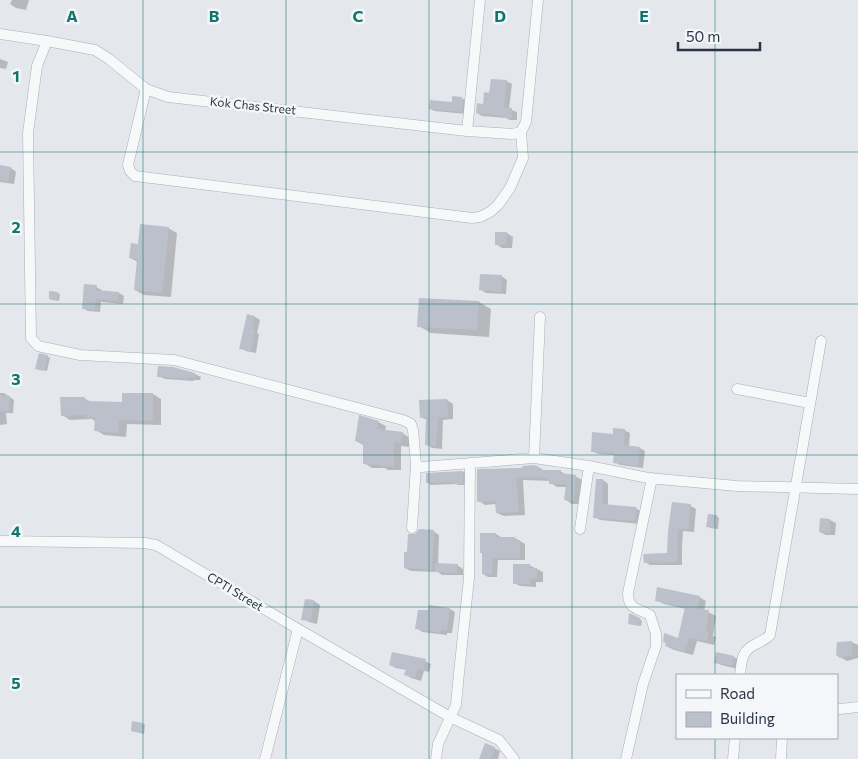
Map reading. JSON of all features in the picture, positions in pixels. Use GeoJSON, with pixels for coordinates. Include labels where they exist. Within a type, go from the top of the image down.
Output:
{"type":"FeatureCollection","features":[{"type":"Feature","properties":{"kind":"street"},"geometry":{"type":"LineString","coordinates":[[467,131],[480,0]]}},
{"type":"Feature","properties":{"kind":"street"},"geometry":{"type":"LineString","coordinates":[[146,89],[128,165],[130,171],[135,176],[472,218],[480,217],[498,206],[510,188],[523,158],[522,132],[526,122],[538,0]]}},
{"type":"Feature","properties":{"kind":"street","name":"Kok Chas Street"},"geometry":{"type":"LineString","coordinates":[[0,34],[95,50],[109,58],[146,89],[168,97],[467,131],[512,134],[522,132]]}},
{"type":"Feature","properties":{"kind":"street"},"geometry":{"type":"LineString","coordinates":[[47,41],[37,66],[28,133],[31,338],[38,346],[80,355],[174,360],[403,420],[411,424],[414,430],[416,465],[412,528]]}},
{"type":"Feature","properties":{"kind":"street"},"geometry":{"type":"LineString","coordinates":[[534,458],[540,317]]}},
{"type":"Feature","properties":{"kind":"street"},"geometry":{"type":"LineString","coordinates":[[740,674],[745,651],[770,635],[821,341]]}},
{"type":"Feature","properties":{"kind":"street"},"geometry":{"type":"LineString","coordinates":[[737,390],[810,404]]}},
{"type":"Feature","properties":{"kind":"street"},"geometry":{"type":"LineString","coordinates":[[416,465],[423,467],[534,458],[652,478],[737,486],[858,489]]}},
{"type":"Feature","properties":{"kind":"street"},"geometry":{"type":"LineString","coordinates":[[436,759],[438,744],[456,705],[469,578],[470,463]]}},
{"type":"Feature","properties":{"kind":"street"},"geometry":{"type":"LineString","coordinates":[[580,529],[589,466]]}},
{"type":"Feature","properties":{"kind":"street"},"geometry":{"type":"LineString","coordinates":[[626,759],[643,684],[656,646],[656,634],[650,615],[631,606],[628,600],[652,478]]}},
{"type":"Feature","properties":{"kind":"street","name":"CPTI Street"},"geometry":{"type":"LineString","coordinates":[[0,541],[150,543],[156,545],[450,717],[499,740],[514,759]]}},
{"type":"Feature","properties":{"kind":"street"},"geometry":{"type":"LineString","coordinates":[[265,759],[298,629]]}},
{"type":"Feature","properties":{"kind":"street"},"geometry":{"type":"LineString","coordinates":[[840,709],[858,707]]}},
{"type":"Feature","properties":{"kind":"street"},"geometry":{"type":"LineString","coordinates":[[733,759],[735,739]]}},
{"type":"Feature","properties":{"kind":"street"},"geometry":{"type":"LineString","coordinates":[[781,759],[782,739]]}},
{"type":"Feature","properties":{"kind":"building"},"geometry":{"type":"Polygon","coordinates":[[[491,79],[507,80],[504,107],[512,108],[512,118],[476,113],[477,103],[483,104],[484,92],[489,93],[491,79]]]}},
{"type":"Feature","properties":{"kind":"building"},"geometry":{"type":"Polygon","coordinates":[[[452,96],[462,97],[462,112],[429,109],[430,100],[452,102],[452,96]]]}},
{"type":"Feature","properties":{"kind":"building"},"geometry":{"type":"Polygon","coordinates":[[[0,165],[11,167],[8,182],[0,180],[0,165]]]}},
{"type":"Feature","properties":{"kind":"building"},"geometry":{"type":"Polygon","coordinates":[[[140,224],[169,227],[162,293],[134,290],[137,259],[129,258],[131,243],[138,244],[140,224]]]}},
{"type":"Feature","properties":{"kind":"building"},"geometry":{"type":"Polygon","coordinates":[[[495,232],[507,232],[506,245],[495,245],[495,232]]]}},
{"type":"Feature","properties":{"kind":"building"},"geometry":{"type":"Polygon","coordinates":[[[480,274],[502,275],[501,292],[479,290],[480,274]]]}},
{"type":"Feature","properties":{"kind":"building"},"geometry":{"type":"Polygon","coordinates":[[[84,284],[97,285],[96,290],[119,292],[118,301],[96,299],[95,310],[82,309],[84,284]]]}},
{"type":"Feature","properties":{"kind":"building"},"geometry":{"type":"Polygon","coordinates":[[[49,291],[58,292],[57,300],[49,299],[49,291]]]}},
{"type":"Feature","properties":{"kind":"building"},"geometry":{"type":"Polygon","coordinates":[[[419,298],[479,301],[477,330],[417,327],[419,298]]]}},
{"type":"Feature","properties":{"kind":"building"},"geometry":{"type":"Polygon","coordinates":[[[247,314],[255,316],[252,329],[255,330],[251,351],[239,349],[247,314]]]}},
{"type":"Feature","properties":{"kind":"building"},"geometry":{"type":"Polygon","coordinates":[[[39,353],[48,355],[44,371],[35,369],[39,353]]]}},
{"type":"Feature","properties":{"kind":"building"},"geometry":{"type":"Polygon","coordinates":[[[158,366],[173,367],[195,373],[195,378],[157,377],[158,366]]]}},
{"type":"Feature","properties":{"kind":"building"},"geometry":{"type":"Polygon","coordinates":[[[122,393],[153,393],[153,421],[119,420],[118,433],[94,431],[95,418],[87,418],[87,415],[61,416],[60,397],[85,397],[85,401],[122,402],[122,393]]]}},
{"type":"Feature","properties":{"kind":"building"},"geometry":{"type":"Polygon","coordinates":[[[0,395],[10,396],[9,412],[0,411],[0,395]]]}},
{"type":"Feature","properties":{"kind":"building"},"geometry":{"type":"Polygon","coordinates":[[[447,399],[448,417],[438,417],[436,446],[425,445],[426,417],[420,418],[419,400],[447,399]]]}},
{"type":"Feature","properties":{"kind":"building"},"geometry":{"type":"Polygon","coordinates":[[[359,415],[379,421],[377,429],[403,432],[401,443],[394,442],[394,467],[363,464],[363,443],[355,441],[359,415]]]}},
{"type":"Feature","properties":{"kind":"building"},"geometry":{"type":"Polygon","coordinates":[[[613,428],[625,429],[624,445],[640,447],[638,466],[613,463],[614,453],[591,452],[592,432],[613,434],[613,428]]]}},
{"type":"Feature","properties":{"kind":"building"},"geometry":{"type":"Polygon","coordinates":[[[538,466],[538,470],[561,470],[560,473],[576,475],[574,501],[564,500],[566,484],[549,484],[549,478],[516,477],[519,512],[496,513],[495,501],[477,502],[478,469],[521,468],[538,466]]]}},
{"type":"Feature","properties":{"kind":"building"},"geometry":{"type":"Polygon","coordinates":[[[463,471],[463,484],[453,484],[453,482],[426,483],[426,473],[463,471]]]}},
{"type":"Feature","properties":{"kind":"building"},"geometry":{"type":"Polygon","coordinates":[[[596,479],[603,479],[603,504],[636,507],[635,521],[593,518],[596,479]]]}},
{"type":"Feature","properties":{"kind":"building"},"geometry":{"type":"Polygon","coordinates":[[[672,502],[691,504],[689,529],[678,529],[677,562],[644,563],[643,554],[667,553],[672,502]]]}},
{"type":"Feature","properties":{"kind":"building"},"geometry":{"type":"Polygon","coordinates":[[[708,514],[717,515],[716,528],[706,527],[708,514]]]}},
{"type":"Feature","properties":{"kind":"building"},"geometry":{"type":"Polygon","coordinates":[[[820,518],[830,519],[830,533],[819,532],[820,518]]]}},
{"type":"Feature","properties":{"kind":"building"},"geometry":{"type":"Polygon","coordinates":[[[419,529],[434,530],[432,570],[404,568],[404,552],[407,552],[408,534],[415,534],[419,529]]]}},
{"type":"Feature","properties":{"kind":"building"},"geometry":{"type":"Polygon","coordinates":[[[480,533],[496,533],[496,537],[515,537],[515,540],[520,540],[520,558],[493,558],[492,575],[482,574],[480,533]]]}},
{"type":"Feature","properties":{"kind":"building"},"geometry":{"type":"Polygon","coordinates":[[[435,563],[458,564],[457,573],[435,572],[435,563]]]}},
{"type":"Feature","properties":{"kind":"building"},"geometry":{"type":"Polygon","coordinates":[[[513,564],[530,564],[530,568],[537,568],[537,579],[530,579],[530,584],[513,584],[513,564]]]}},
{"type":"Feature","properties":{"kind":"building"},"geometry":{"type":"Polygon","coordinates":[[[657,587],[700,596],[697,609],[709,610],[706,631],[709,632],[707,641],[689,638],[685,652],[665,646],[666,643],[663,642],[664,633],[678,638],[685,607],[655,601],[657,587]]]}},
{"type":"Feature","properties":{"kind":"building"},"geometry":{"type":"Polygon","coordinates":[[[305,599],[314,600],[311,621],[301,620],[305,599]]]}},
{"type":"Feature","properties":{"kind":"building"},"geometry":{"type":"Polygon","coordinates":[[[429,605],[450,608],[447,631],[441,630],[441,633],[415,629],[418,610],[428,610],[429,605]]]}},
{"type":"Feature","properties":{"kind":"building"},"geometry":{"type":"Polygon","coordinates":[[[629,613],[640,618],[639,626],[628,624],[629,613]]]}},
{"type":"Feature","properties":{"kind":"building"},"geometry":{"type":"Polygon","coordinates":[[[852,641],[852,655],[840,658],[836,655],[837,642],[852,641]]]}},
{"type":"Feature","properties":{"kind":"building"},"geometry":{"type":"Polygon","coordinates":[[[392,652],[426,659],[423,670],[418,668],[415,678],[404,675],[406,669],[389,665],[392,652]]]}},
{"type":"Feature","properties":{"kind":"building"},"geometry":{"type":"Polygon","coordinates":[[[716,652],[734,656],[733,666],[714,663],[716,652]]]}},
{"type":"Feature","properties":{"kind":"building"},"geometry":{"type":"Polygon","coordinates":[[[132,721],[143,723],[142,733],[131,731],[132,721]]]}},
{"type":"Feature","properties":{"kind":"building"},"geometry":{"type":"Polygon","coordinates":[[[485,743],[495,747],[491,759],[479,759],[485,743]]]}}]}
